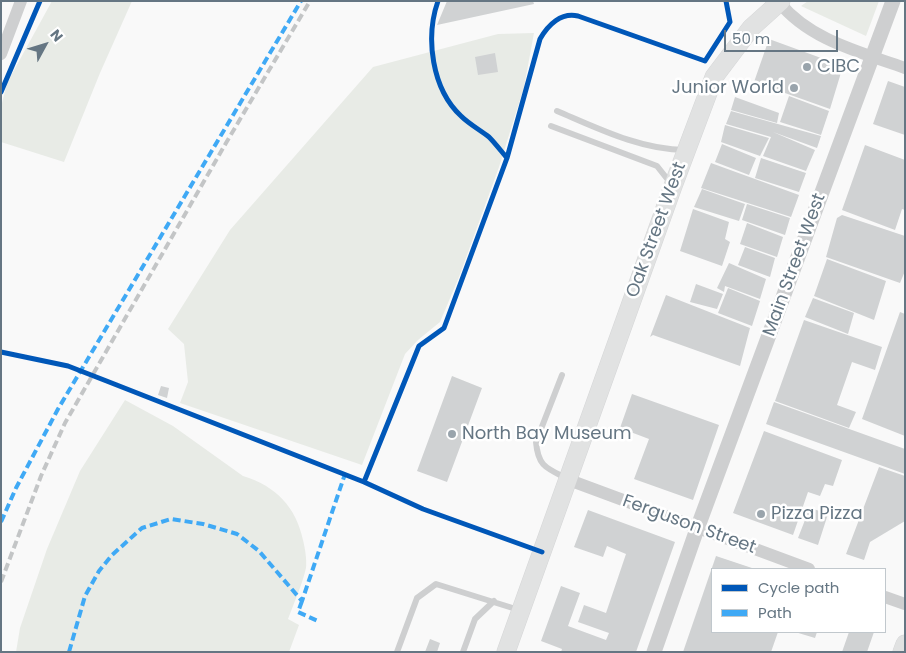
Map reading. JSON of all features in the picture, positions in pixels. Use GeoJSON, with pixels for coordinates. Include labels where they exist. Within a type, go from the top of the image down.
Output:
{"type":"FeatureCollection","features":[{"type":"Feature","properties":{"kind":"main road","name":"Oak Street West"},"geometry":{"type":"LineString","coordinates":[[506,652],[569,480],[672,186],[714,77],[751,28],[779,2]]}},
{"type":"Feature","properties":{"kind":"main road"},"geometry":{"type":"LineString","coordinates":[[902,652],[905,644]]}},
{"type":"Feature","properties":{"kind":"street"},"geometry":{"type":"LineString","coordinates":[[1,54],[21,1]]}},
{"type":"Feature","properties":{"kind":"street","name":"Main Street West"},"geometry":{"type":"LineString","coordinates":[[654,652],[697,529],[893,1]]}},
{"type":"Feature","properties":{"kind":"street"},"geometry":{"type":"LineString","coordinates":[[779,2],[796,21],[815,34],[905,68]]}},
{"type":"Feature","properties":{"kind":"street","name":"Ferguson Street"},"geometry":{"type":"LineString","coordinates":[[569,480],[806,568]]}},
{"type":"Feature","properties":{"kind":"street"},"geometry":{"type":"LineString","coordinates":[[886,597],[905,604]]}},
{"type":"Feature","properties":{"kind":"lane"},"geometry":{"type":"LineString","coordinates":[[556,111],[601,130],[664,150],[686,150]]}},
{"type":"Feature","properties":{"kind":"lane"},"geometry":{"type":"LineString","coordinates":[[551,126],[657,166],[672,186]]}},
{"type":"Feature","properties":{"kind":"lane"},"geometry":{"type":"LineString","coordinates":[[562,375],[536,442],[537,453],[543,466],[569,480]]}},
{"type":"Feature","properties":{"kind":"lane"},"geometry":{"type":"LineString","coordinates":[[397,652],[417,598],[436,584],[520,610]]}},
{"type":"Feature","properties":{"kind":"lane"},"geometry":{"type":"LineString","coordinates":[[463,652],[476,619],[494,601]]}},
{"type":"Feature","properties":{"kind":"shaded area"},"geometry":{"type":"Polygon","coordinates":[[[52,1],[132,1],[64,162],[1,142],[1,107],[7,83],[52,1]]]}},
{"type":"Feature","properties":{"kind":"shaded area"},"geometry":{"type":"Polygon","coordinates":[[[808,1],[879,1],[866,36],[801,6],[808,1]]]}},
{"type":"Feature","properties":{"kind":"shaded area"},"geometry":{"type":"Polygon","coordinates":[[[534,33],[524,87],[499,167],[459,277],[440,322],[418,340],[405,354],[362,465],[180,403],[188,382],[184,344],[168,329],[230,230],[373,67],[498,34],[534,33]]]}},
{"type":"Feature","properties":{"kind":"shaded area"},"geometry":{"type":"Polygon","coordinates":[[[125,400],[173,426],[243,476],[255,480],[275,492],[290,508],[300,528],[306,568],[288,619],[299,625],[289,652],[16,652],[20,628],[47,549],[80,471],[125,400]]]}},
{"type":"Feature","properties":{"kind":"building"},"geometry":{"type":"Polygon","coordinates":[[[447,1],[533,1],[534,4],[437,25],[447,1]]]}},
{"type":"Feature","properties":{"kind":"building"},"geometry":{"type":"Polygon","coordinates":[[[769,39],[843,66],[830,109],[754,82],[769,39]]]}},
{"type":"Feature","properties":{"kind":"building"},"geometry":{"type":"Polygon","coordinates":[[[495,53],[498,72],[478,75],[475,57],[495,53]]]}},
{"type":"Feature","properties":{"kind":"building"},"geometry":{"type":"Polygon","coordinates":[[[888,81],[905,87],[905,135],[873,124],[888,81]]]}},
{"type":"Feature","properties":{"kind":"building"},"geometry":{"type":"Polygon","coordinates":[[[789,96],[829,111],[821,135],[780,122],[789,96]]]}},
{"type":"Feature","properties":{"kind":"building"},"geometry":{"type":"Polygon","coordinates":[[[735,97],[779,113],[777,123],[731,110],[735,97]]]}},
{"type":"Feature","properties":{"kind":"building"},"geometry":{"type":"Polygon","coordinates":[[[731,111],[821,136],[817,148],[773,132],[815,150],[806,171],[763,156],[771,137],[726,124],[731,111]]]}},
{"type":"Feature","properties":{"kind":"building"},"geometry":{"type":"Polygon","coordinates":[[[725,125],[769,138],[760,156],[721,142],[725,125]]]}},
{"type":"Feature","properties":{"kind":"building"},"geometry":{"type":"Polygon","coordinates":[[[722,144],[756,158],[749,175],[715,162],[722,144]]]}},
{"type":"Feature","properties":{"kind":"building"},"geometry":{"type":"Polygon","coordinates":[[[865,145],[905,160],[905,210],[902,209],[895,230],[842,210],[865,145]]]}},
{"type":"Feature","properties":{"kind":"building"},"geometry":{"type":"Polygon","coordinates":[[[761,158],[806,173],[799,192],[755,178],[761,158]]]}},
{"type":"Feature","properties":{"kind":"building"},"geometry":{"type":"Polygon","coordinates":[[[711,163],[799,195],[791,217],[701,188],[711,163]]]}},
{"type":"Feature","properties":{"kind":"building"},"geometry":{"type":"Polygon","coordinates":[[[702,189],[745,204],[739,221],[694,207],[702,189]]]}},
{"type":"Feature","properties":{"kind":"building"},"geometry":{"type":"Polygon","coordinates":[[[747,204],[790,218],[785,235],[742,220],[747,204]]]}},
{"type":"Feature","properties":{"kind":"building"},"geometry":{"type":"Polygon","coordinates":[[[693,209],[729,222],[725,239],[730,242],[722,266],[680,251],[693,209]]]}},
{"type":"Feature","properties":{"kind":"building"},"geometry":{"type":"Polygon","coordinates":[[[842,215],[905,236],[905,271],[900,283],[826,257],[837,218],[842,215]]]}},
{"type":"Feature","properties":{"kind":"building"},"geometry":{"type":"Polygon","coordinates":[[[747,223],[783,237],[777,257],[740,244],[747,223]]]}},
{"type":"Feature","properties":{"kind":"building"},"geometry":{"type":"Polygon","coordinates":[[[745,247],[775,258],[770,277],[738,265],[745,247]]]}},
{"type":"Feature","properties":{"kind":"building"},"geometry":{"type":"Polygon","coordinates":[[[827,259],[886,281],[874,320],[814,296],[827,259]]]}},
{"type":"Feature","properties":{"kind":"building"},"geometry":{"type":"Polygon","coordinates":[[[729,263],[766,279],[760,299],[725,286],[724,292],[717,288],[729,263]]]}},
{"type":"Feature","properties":{"kind":"building"},"geometry":{"type":"Polygon","coordinates":[[[696,284],[723,294],[717,309],[690,302],[696,284]]]}},
{"type":"Feature","properties":{"kind":"building"},"geometry":{"type":"Polygon","coordinates":[[[728,288],[760,301],[752,326],[718,313],[728,288]]]}},
{"type":"Feature","properties":{"kind":"building"},"geometry":{"type":"Polygon","coordinates":[[[666,295],[750,328],[740,366],[653,335],[650,337],[666,295]]]}},
{"type":"Feature","properties":{"kind":"building"},"geometry":{"type":"Polygon","coordinates":[[[813,298],[854,313],[848,334],[805,317],[813,298]]]}},
{"type":"Feature","properties":{"kind":"building"},"geometry":{"type":"Polygon","coordinates":[[[900,312],[905,314],[905,436],[862,419],[900,312]]]}},
{"type":"Feature","properties":{"kind":"building"},"geometry":{"type":"Polygon","coordinates":[[[804,320],[882,347],[875,370],[852,362],[837,405],[856,412],[849,428],[775,401],[804,320]]]}},
{"type":"Feature","properties":{"kind":"building"},"geometry":{"type":"Polygon","coordinates":[[[452,376],[482,388],[447,482],[417,471],[452,376]]]}},
{"type":"Feature","properties":{"kind":"building"},"geometry":{"type":"Polygon","coordinates":[[[161,386],[169,388],[167,398],[158,395],[161,386]]]}},
{"type":"Feature","properties":{"kind":"building"},"geometry":{"type":"Polygon","coordinates":[[[632,394],[719,425],[693,500],[634,479],[649,439],[620,428],[632,394]]]}},
{"type":"Feature","properties":{"kind":"building"},"geometry":{"type":"Polygon","coordinates":[[[774,402],[905,449],[905,474],[766,424],[774,402]]]}},
{"type":"Feature","properties":{"kind":"building"},"geometry":{"type":"Polygon","coordinates":[[[764,431],[842,460],[833,486],[825,484],[820,496],[808,492],[793,535],[733,513],[764,431]]]}},
{"type":"Feature","properties":{"kind":"building"},"geometry":{"type":"Polygon","coordinates":[[[879,467],[905,476],[905,521],[870,542],[864,560],[846,554],[879,467]]]}},
{"type":"Feature","properties":{"kind":"building"},"geometry":{"type":"Polygon","coordinates":[[[808,507],[828,514],[818,545],[798,538],[805,520],[802,518],[808,507]]]}},
{"type":"Feature","properties":{"kind":"building"},"geometry":{"type":"Polygon","coordinates":[[[588,510],[675,542],[636,652],[561,652],[562,649],[541,641],[561,586],[580,593],[568,626],[606,640],[609,633],[578,622],[584,605],[606,613],[626,554],[607,546],[603,557],[574,547],[588,510]]]}},
{"type":"Feature","properties":{"kind":"building"},"geometry":{"type":"Polygon","coordinates":[[[716,556],[752,568],[712,568],[716,556]]]}},
{"type":"Feature","properties":{"kind":"building"},"geometry":{"type":"Polygon","coordinates":[[[711,571],[711,633],[778,633],[771,652],[683,652],[711,571]]]}},
{"type":"Feature","properties":{"kind":"building"},"geometry":{"type":"Polygon","coordinates":[[[798,633],[817,633],[815,638],[798,633]]]}},
{"type":"Feature","properties":{"kind":"building"},"geometry":{"type":"Polygon","coordinates":[[[849,633],[874,633],[867,652],[842,652],[849,633]]]}},
{"type":"Feature","properties":{"kind":"building"},"geometry":{"type":"Polygon","coordinates":[[[430,639],[440,643],[437,652],[425,652],[430,639]]]}},
{"type":"Feature","properties":{"kind":"railway"},"geometry":{"type":"LineString","coordinates":[[1,582],[41,476],[65,423],[310,1]]}},
{"type":"Feature","properties":{"kind":"marked path"},"geometry":{"type":"LineString","coordinates":[[1,522],[16,488],[58,409],[301,1]]}},
{"type":"Feature","properties":{"kind":"marked path"},"geometry":{"type":"LineString","coordinates":[[69,652],[85,596],[99,571],[112,555],[142,528],[171,519],[203,524],[237,534],[259,551],[302,601],[345,474]]}},
{"type":"Feature","properties":{"kind":"marked path"},"geometry":{"type":"LineString","coordinates":[[302,601],[298,612],[320,622]]}},
{"type":"Feature","properties":{"kind":"cycle path"},"geometry":{"type":"LineString","coordinates":[[1,92],[40,1]]}},
{"type":"Feature","properties":{"kind":"cycle path"},"geometry":{"type":"LineString","coordinates":[[364,482],[419,346],[444,328],[507,158],[489,137],[461,116],[443,92],[434,62],[432,47],[434,15],[438,1]]}},
{"type":"Feature","properties":{"kind":"cycle path"},"geometry":{"type":"LineString","coordinates":[[507,158],[540,39],[556,21],[566,16],[578,16],[705,61],[730,22],[726,1]]}},
{"type":"Feature","properties":{"kind":"cycle path"},"geometry":{"type":"LineString","coordinates":[[1,352],[68,366],[364,482],[423,509],[542,552]]}},
{"type":"Feature","properties":{"kind":"place","name":"CIBC"},"geometry":{"type":"Point","coordinates":[807,67]}},
{"type":"Feature","properties":{"kind":"place","name":"Junior World"},"geometry":{"type":"Point","coordinates":[794,88]}},
{"type":"Feature","properties":{"kind":"place","name":"North Bay Museum"},"geometry":{"type":"Point","coordinates":[452,434]}},
{"type":"Feature","properties":{"kind":"place","name":"Pizza Pizza"},"geometry":{"type":"Point","coordinates":[761,514]}}]}
